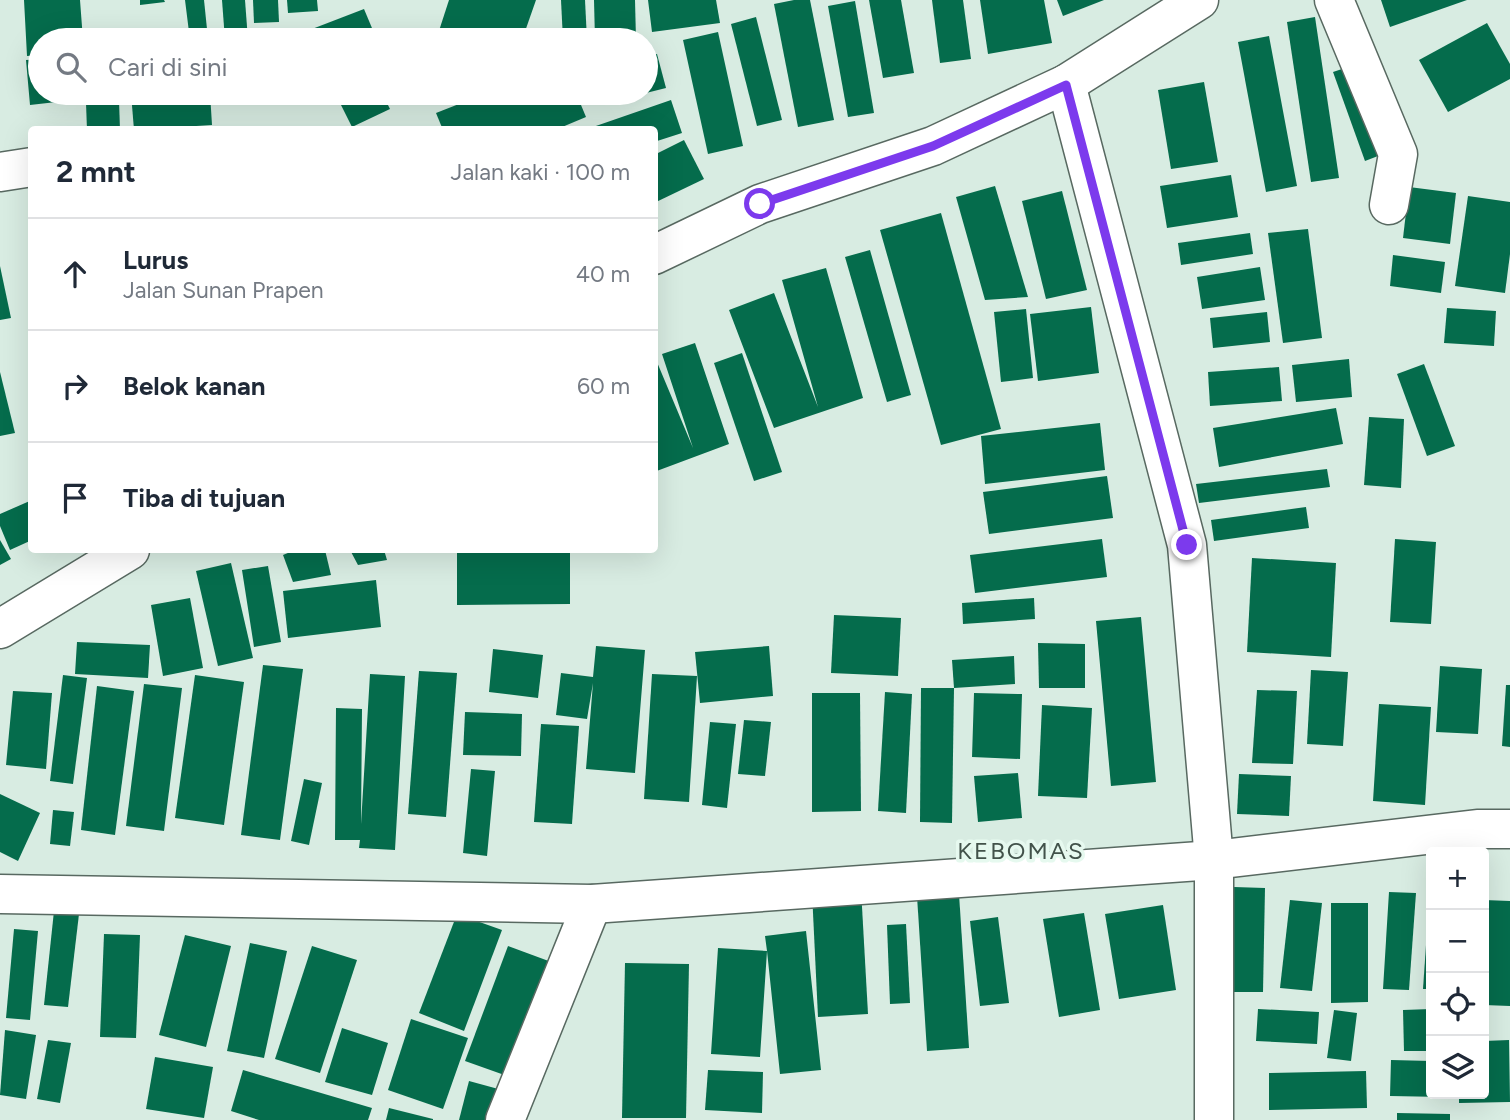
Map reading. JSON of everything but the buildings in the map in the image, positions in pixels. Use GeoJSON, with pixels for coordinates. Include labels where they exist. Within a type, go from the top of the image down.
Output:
{"type":"FeatureCollection","features":[{"type":"Feature","properties":{"kind":"street"},"geometry":{"type":"LineString","coordinates":[[658,253],[760,204],[933,146],[1066,85],[1199,0]]}},
{"type":"Feature","properties":{"kind":"street"},"geometry":{"type":"LineString","coordinates":[[1334,0],[1398,154],[1389,205]]}},
{"type":"Feature","properties":{"kind":"street"},"geometry":{"type":"LineString","coordinates":[[1066,85],[1187,545],[1214,860],[1214,1120]]}},
{"type":"Feature","properties":{"kind":"street"},"geometry":{"type":"LineString","coordinates":[[0,172],[28,168]]}},
{"type":"Feature","properties":{"kind":"street"},"geometry":{"type":"LineString","coordinates":[[0,629],[125,553]]}},
{"type":"Feature","properties":{"kind":"street"},"geometry":{"type":"LineString","coordinates":[[0,894],[592,904],[1214,860],[1477,829],[1510,829]]}},
{"type":"Feature","properties":{"kind":"street"},"geometry":{"type":"LineString","coordinates":[[505,1120],[592,904]]}},
{"type":"Feature","properties":{"kind":"district","name":"KEBOMAS"},"geometry":{"type":"Point","coordinates":[1021,851]}},
{"type":"Feature","properties":{"kind":"route"},"geometry":{"type":"LineString","coordinates":[[760,204],[933,146],[1066,85],[1187,545]]}}]}
